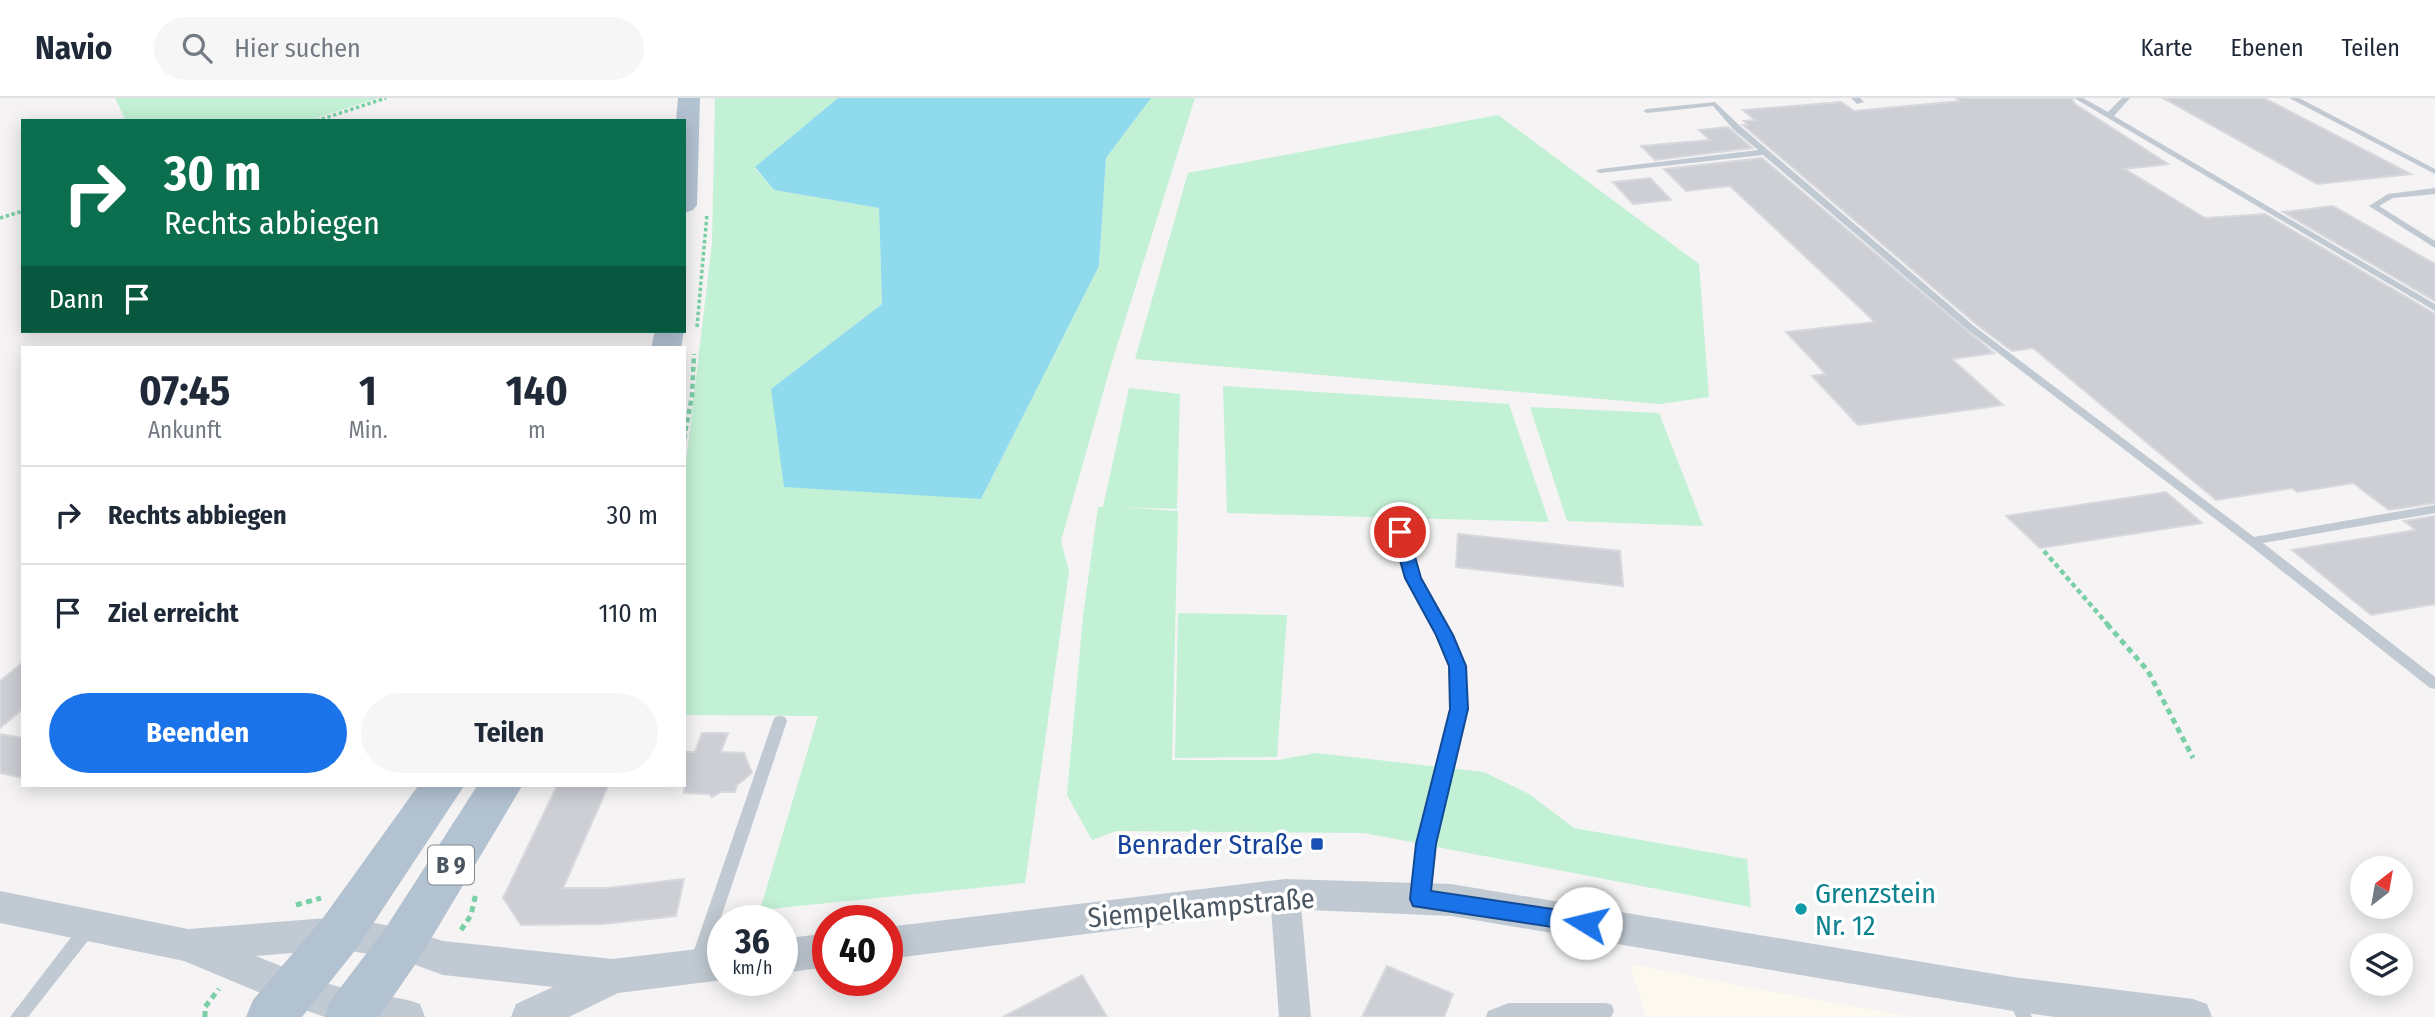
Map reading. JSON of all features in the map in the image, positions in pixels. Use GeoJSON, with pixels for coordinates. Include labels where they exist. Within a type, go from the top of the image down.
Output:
{"type":"FeatureCollection","features":[{"type":"Feature","properties":{"kind":"main road"},"geometry":{"type":"LineString","coordinates":[[686,162],[689,98]]}},
{"type":"Feature","properties":{"kind":"main road","name":"B 9"},"geometry":{"type":"LineString","coordinates":[[340,933],[441,787]]}},
{"type":"Feature","properties":{"kind":"main road","name":"B 9"},"geometry":{"type":"LineString","coordinates":[[402,944],[499,787]]}},
{"type":"Feature","properties":{"kind":"main road"},"geometry":{"type":"LineString","coordinates":[[283,1004],[340,933]]}},
{"type":"Feature","properties":{"kind":"main road"},"geometry":{"type":"LineString","coordinates":[[353,1013],[402,944]]}},
{"type":"Feature","properties":{"kind":"street","name":"Siempelkampstraße"},"geometry":{"type":"LineString","coordinates":[[903,941],[1286,894],[1451,900],[2019,1005],[2193,1017]]}},
{"type":"Feature","properties":{"kind":"street"},"geometry":{"type":"LineString","coordinates":[[1286,894],[1295,1017]]}},
{"type":"Feature","properties":{"kind":"street"},"geometry":{"type":"LineString","coordinates":[[0,907],[188,945],[340,933],[402,944],[443,958],[613,976],[707,965]]}},
{"type":"Feature","properties":{"kind":"street"},"geometry":{"type":"LineString","coordinates":[[188,945],[283,1004],[406,1017]]}},
{"type":"Feature","properties":{"kind":"street"},"geometry":{"type":"LineString","coordinates":[[530,1017],[613,976]]}},
{"type":"Feature","properties":{"kind":"lane"},"geometry":{"type":"LineString","coordinates":[[2078,98],[2435,308]]}},
{"type":"Feature","properties":{"kind":"lane"},"geometry":{"type":"LineString","coordinates":[[2109,116],[2126,98]]}},
{"type":"Feature","properties":{"kind":"lane"},"geometry":{"type":"LineString","coordinates":[[2293,98],[2435,172]]}},
{"type":"Feature","properties":{"kind":"lane"},"geometry":{"type":"LineString","coordinates":[[1647,111],[1711,101],[1764,152],[1971,328],[2435,684]]}},
{"type":"Feature","properties":{"kind":"lane"},"geometry":{"type":"LineString","coordinates":[[1600,170],[1764,152]]}},
{"type":"Feature","properties":{"kind":"lane"},"geometry":{"type":"LineString","coordinates":[[2435,191],[2391,196],[2373,206],[2435,245]]}},
{"type":"Feature","properties":{"kind":"lane"},"geometry":{"type":"LineString","coordinates":[[2252,541],[2435,509]]}},
{"type":"Feature","properties":{"kind":"lane"},"geometry":{"type":"LineString","coordinates":[[1400,532],[1413,578],[1445,635],[1458,666],[1459,709],[1426,844],[1420,899]]}},
{"type":"Feature","properties":{"kind":"lane"},"geometry":{"type":"LineString","coordinates":[[727,905],[780,721]]}},
{"type":"Feature","properties":{"kind":"lane"},"geometry":{"type":"LineString","coordinates":[[18,1017],[91,925]]}},
{"type":"Feature","properties":{"kind":"lane"},"geometry":{"type":"LineString","coordinates":[[1494,1017],[1509,1011],[1606,1011]]}},
{"type":"Feature","properties":{"kind":"path"},"geometry":{"type":"LineString","coordinates":[[322,119],[386,98]]}},
{"type":"Feature","properties":{"kind":"path"},"geometry":{"type":"LineString","coordinates":[[0,218],[21,212]]}},
{"type":"Feature","properties":{"kind":"path"},"geometry":{"type":"LineString","coordinates":[[686,327],[702,287]]}},
{"type":"Feature","properties":{"kind":"path"},"geometry":{"type":"LineString","coordinates":[[686,365],[692,396],[686,428]]}},
{"type":"Feature","properties":{"kind":"path"},"geometry":{"type":"LineString","coordinates":[[2044,551],[2148,671],[2193,758]]}},
{"type":"Feature","properties":{"kind":"shaded area"},"geometry":{"type":"Polygon","coordinates":[[[1630,964],[1752,988],[1912,1017],[1646,1017],[1630,964]]]}},
{"type":"Feature","properties":{"kind":"green space"},"geometry":{"type":"Polygon","coordinates":[[[115,98],[378,98],[313,119],[125,119],[115,98]]]}},
{"type":"Feature","properties":{"kind":"green space"},"geometry":{"type":"Polygon","coordinates":[[[715,98],[838,98],[755,168],[774,190],[879,208],[882,304],[771,389],[981,499],[1099,266],[1106,158],[1151,98],[1195,98],[1110,368],[1061,541],[1069,571],[1025,883],[798,906],[761,905],[818,716],[686,715],[686,463],[712,243],[715,98]]]}},
{"type":"Feature","properties":{"kind":"green space"},"geometry":{"type":"Polygon","coordinates":[[[1498,115],[1699,264],[1709,397],[1660,404],[1135,359],[1188,173],[1498,115]]]}},
{"type":"Feature","properties":{"kind":"green space"},"geometry":{"type":"Polygon","coordinates":[[[1223,386],[1509,404],[1549,522],[1227,513],[1223,386]]]}},
{"type":"Feature","properties":{"kind":"green space"},"geometry":{"type":"Polygon","coordinates":[[[1129,388],[1180,394],[1177,509],[1120,507],[1178,511],[1172,760],[1278,760],[1316,753],[1484,772],[1529,794],[1574,828],[1747,859],[1751,907],[1364,833],[1116,831],[1092,840],[1067,795],[1083,616],[1098,507],[1103,507],[1129,388]]]}},
{"type":"Feature","properties":{"kind":"green space"},"geometry":{"type":"Polygon","coordinates":[[[1530,407],[1659,413],[1703,526],[1567,521],[1530,407]]]}},
{"type":"Feature","properties":{"kind":"green space"},"geometry":{"type":"Polygon","coordinates":[[[1178,613],[1287,615],[1277,757],[1175,758],[1178,613]]]}},
{"type":"Feature","properties":{"kind":"water"},"geometry":{"type":"Polygon","coordinates":[[[838,98],[1151,98],[1106,158],[1099,266],[981,499],[784,487],[771,389],[882,304],[879,208],[774,190],[755,167],[838,98]]]}},
{"type":"Feature","properties":{"kind":"building"},"geometry":{"type":"Polygon","coordinates":[[[1956,98],[2072,98],[2075,104],[2168,164],[2125,169],[2205,218],[2265,214],[2435,314],[2435,503],[2389,510],[2353,483],[2297,492],[2292,488],[2216,500],[2033,348],[2012,351],[1976,324],[1743,125],[1748,125],[1744,121],[1755,120],[1743,110],[1841,102],[1854,111],[1960,101],[1956,98]]]}},
{"type":"Feature","properties":{"kind":"building"},"geometry":{"type":"Polygon","coordinates":[[[2163,98],[2264,98],[2411,174],[2317,184],[2163,98]]]}},
{"type":"Feature","properties":{"kind":"building"},"geometry":{"type":"Polygon","coordinates":[[[1728,127],[1752,148],[1655,160],[1641,146],[1710,140],[1699,130],[1728,127]]]}},
{"type":"Feature","properties":{"kind":"building"},"geometry":{"type":"Polygon","coordinates":[[[1762,158],[1994,353],[1952,359],[2003,405],[1858,425],[1812,376],[1826,374],[1786,332],[1875,322],[1730,186],[1686,191],[1664,169],[1762,158]]]}},
{"type":"Feature","properties":{"kind":"building"},"geometry":{"type":"Polygon","coordinates":[[[1650,178],[1671,200],[1633,204],[1613,182],[1650,178]]]}},
{"type":"Feature","properties":{"kind":"building"},"geometry":{"type":"Polygon","coordinates":[[[2333,206],[2435,264],[2435,301],[2283,212],[2333,206]]]}},
{"type":"Feature","properties":{"kind":"building"},"geometry":{"type":"Polygon","coordinates":[[[2166,492],[2202,523],[2040,548],[2006,516],[2166,492]]]}},
{"type":"Feature","properties":{"kind":"building"},"geometry":{"type":"Polygon","coordinates":[[[2435,516],[2435,604],[2371,615],[2292,550],[2416,530],[2404,521],[2435,516]]]}},
{"type":"Feature","properties":{"kind":"building"},"geometry":{"type":"Polygon","coordinates":[[[1458,534],[1620,551],[1623,586],[1456,567],[1458,534]]]}},
{"type":"Feature","properties":{"kind":"building"},"geometry":{"type":"Polygon","coordinates":[[[21,664],[21,711],[0,728],[0,681],[21,664]]]}},
{"type":"Feature","properties":{"kind":"building"},"geometry":{"type":"Polygon","coordinates":[[[702,733],[728,733],[721,752],[744,753],[752,773],[737,785],[735,792],[721,792],[712,797],[709,794],[684,793],[686,752],[695,752],[702,733]]]}},
{"type":"Feature","properties":{"kind":"building"},"geometry":{"type":"Polygon","coordinates":[[[0,734],[21,738],[21,778],[0,773],[0,734]]]}},
{"type":"Feature","properties":{"kind":"building"},"geometry":{"type":"Polygon","coordinates":[[[557,787],[608,787],[563,888],[607,888],[684,879],[676,916],[603,924],[521,925],[503,898],[557,787]]]}},
{"type":"Feature","properties":{"kind":"building"},"geometry":{"type":"Polygon","coordinates":[[[1387,966],[1453,994],[1444,1017],[1362,1017],[1387,966]]]}},
{"type":"Feature","properties":{"kind":"building"},"geometry":{"type":"Polygon","coordinates":[[[1082,975],[1107,1017],[1003,1017],[1082,975]]]}},
{"type":"Feature","properties":{"kind":"place","name":"Benrader Straße"},"geometry":{"type":"Point","coordinates":[1317,844]}},
{"type":"Feature","properties":{"kind":"place","name":"Grenzstein Nr. 12"},"geometry":{"type":"Point","coordinates":[1801,909]}},
{"type":"Feature","properties":{"kind":"route"},"geometry":{"type":"LineString","coordinates":[[1400,532],[1413,578],[1445,635],[1458,666],[1459,709],[1426,844],[1420,899],[1451,900],[1586,923]]}}]}
